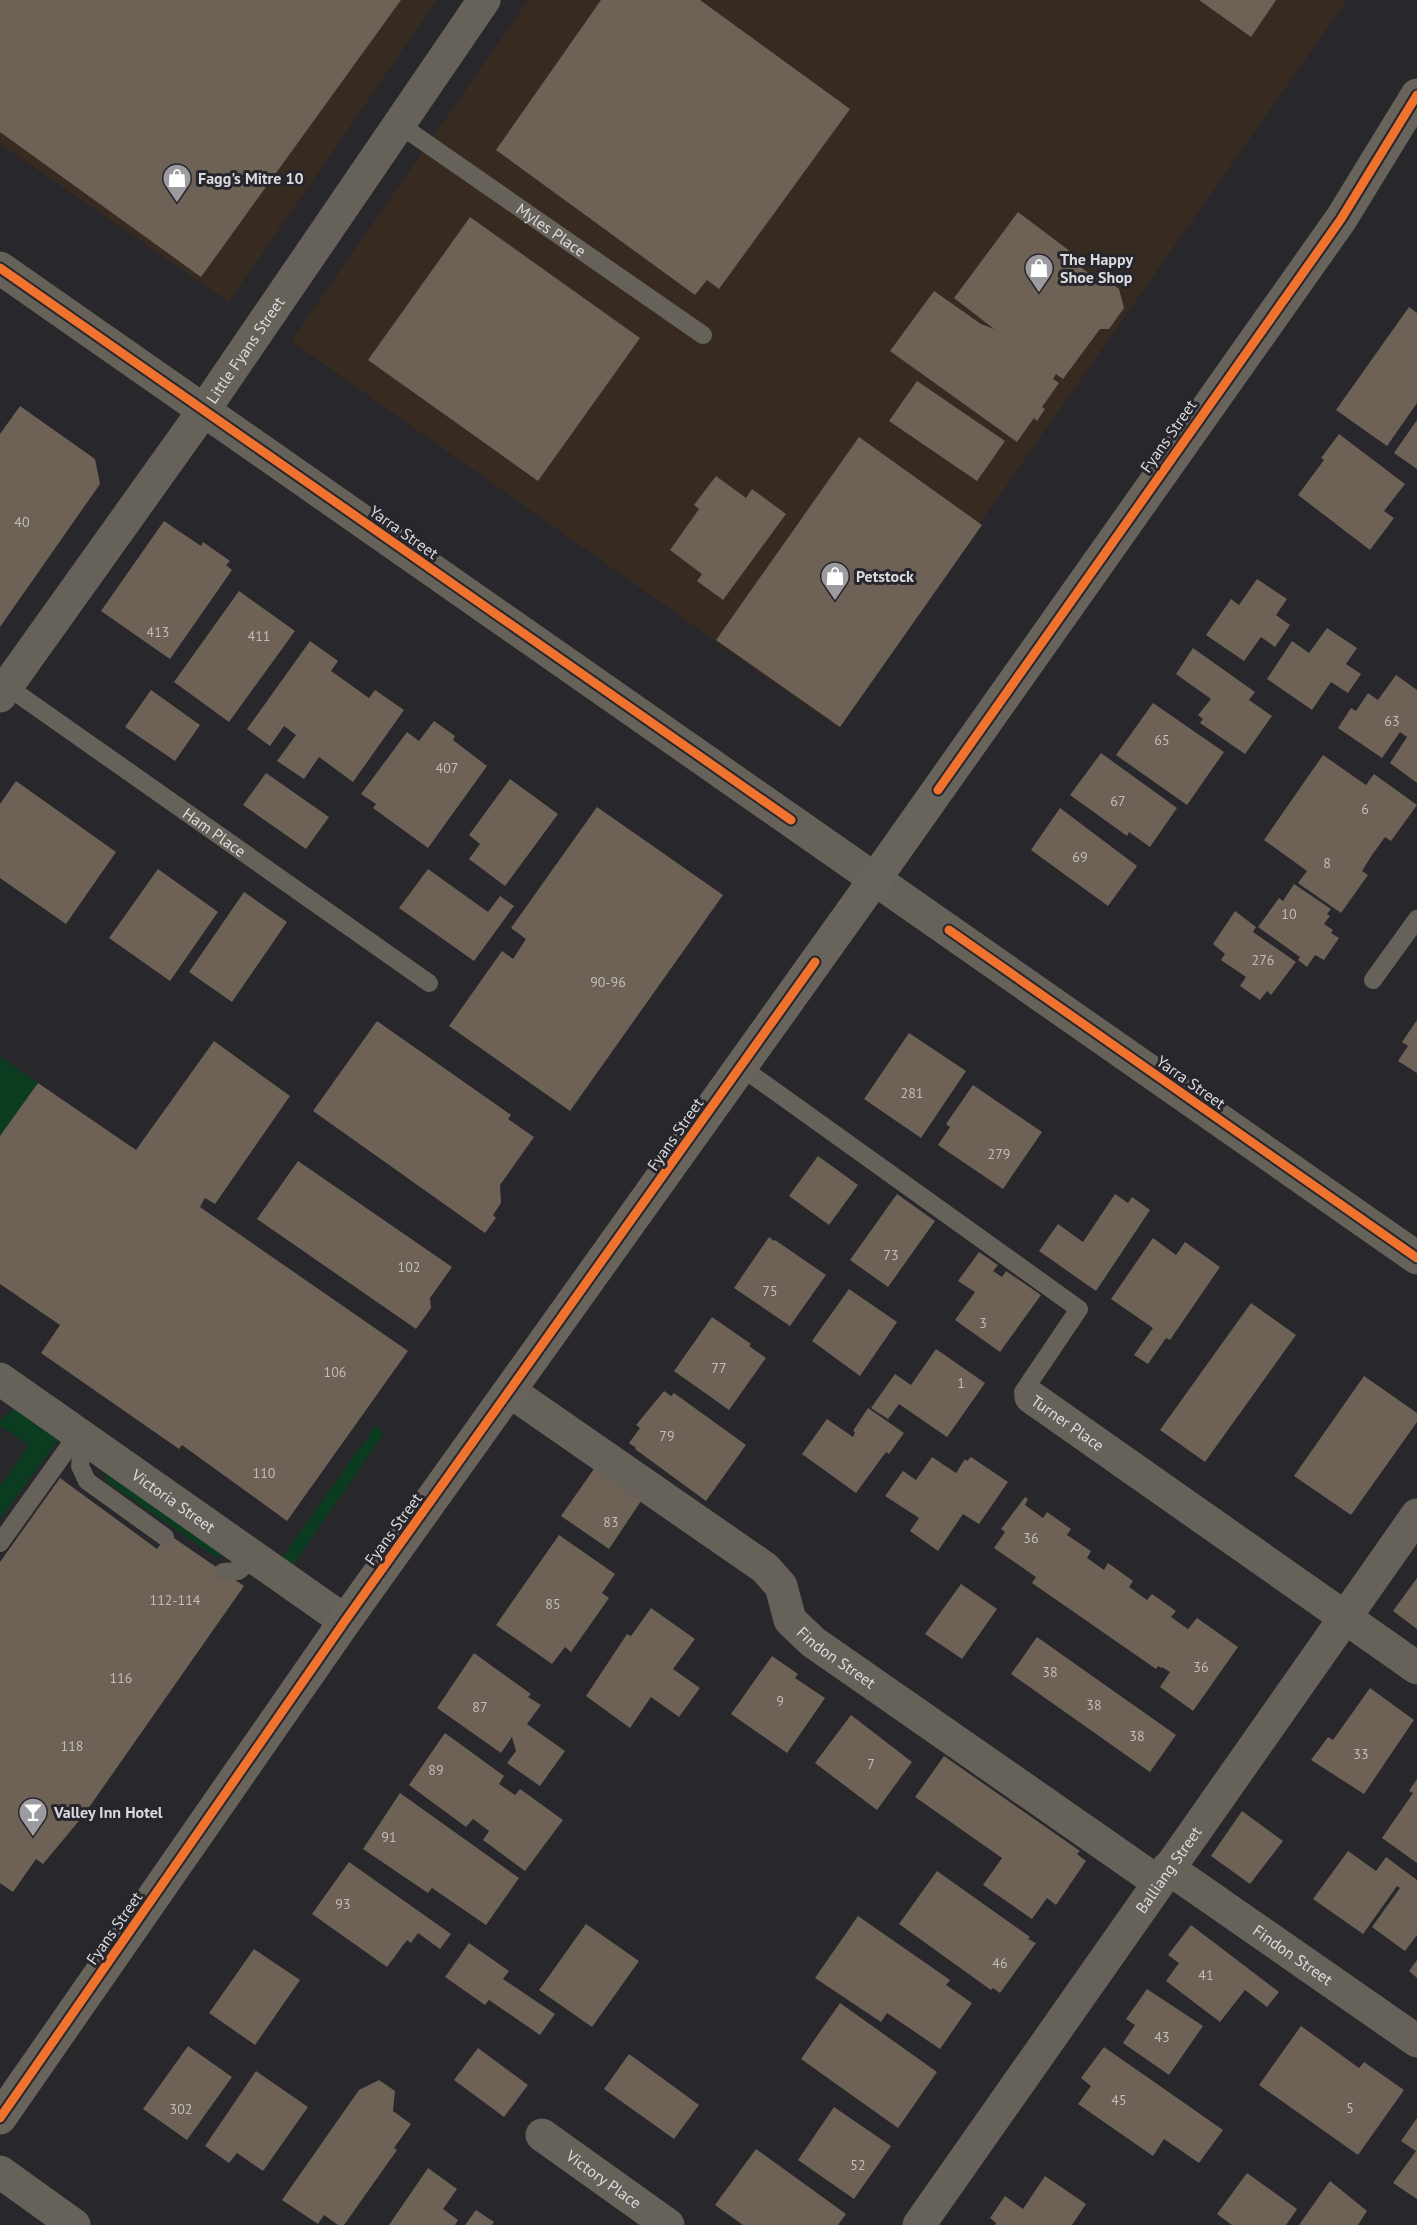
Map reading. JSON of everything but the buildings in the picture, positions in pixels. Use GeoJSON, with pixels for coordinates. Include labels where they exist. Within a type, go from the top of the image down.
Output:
{"type":"FeatureCollection","features":[{"type":"Feature","properties":{"kind":"main road","name":"Fyans Street"},"geometry":{"type":"LineString","coordinates":[[0,2118],[345,1621],[511,1392],[1341,219],[1417,95]]}},
{"type":"Feature","properties":{"kind":"main road","name":"Fyans Street"},"geometry":{"type":"LineString","coordinates":[[1341,219],[1417,127]]}},
{"type":"Feature","properties":{"kind":"street","name":"Little Fyans Street"},"geometry":{"type":"LineString","coordinates":[[2,688],[204,410],[484,0]]}},
{"type":"Feature","properties":{"kind":"street","name":"Yarra Street"},"geometry":{"type":"LineString","coordinates":[[0,268],[1417,1258]]}},
{"type":"Feature","properties":{"kind":"street","name":"Victoria Street"},"geometry":{"type":"LineString","coordinates":[[3,1387],[80,1436],[345,1621]]}},
{"type":"Feature","properties":{"kind":"street","name":"Findon Street"},"geometry":{"type":"LineString","coordinates":[[511,1392],[765,1568],[781,1586],[790,1620],[813,1642],[1417,2041]]}},
{"type":"Feature","properties":{"kind":"street","name":"Turner Place"},"geometry":{"type":"LineString","coordinates":[[1030,1397],[1417,1668]]}},
{"type":"Feature","properties":{"kind":"street","name":"Balliang Street"},"geometry":{"type":"LineString","coordinates":[[919,2225],[1417,1515]]}},
{"type":"Feature","properties":{"kind":"street","name":"Victory Place"},"geometry":{"type":"LineString","coordinates":[[542,2136],[668,2225]]}},
{"type":"Feature","properties":{"kind":"street"},"geometry":{"type":"LineString","coordinates":[[0,2172],[74,2225]]}},
{"type":"Feature","properties":{"kind":"lane","name":"Myles Place"},"geometry":{"type":"LineString","coordinates":[[400,124],[703,335]]}},
{"type":"Feature","properties":{"kind":"lane","name":"Ham Place"},"geometry":{"type":"LineString","coordinates":[[2,688],[429,983]]}},
{"type":"Feature","properties":{"kind":"lane"},"geometry":{"type":"LineString","coordinates":[[1373,980],[1417,919]]}},
{"type":"Feature","properties":{"kind":"lane","name":"Turner Place"},"geometry":{"type":"LineString","coordinates":[[741,1067],[1079,1309],[1023,1392],[1030,1397]]}},
{"type":"Feature","properties":{"kind":"lane"},"geometry":{"type":"LineString","coordinates":[[80,1436],[80,1466],[87,1481],[165,1538]]}},
{"type":"Feature","properties":{"kind":"lane"},"geometry":{"type":"LineString","coordinates":[[0,1543],[80,1436]]}},
{"type":"Feature","properties":{"kind":"lane"},"geometry":{"type":"LineString","coordinates":[[223,1572],[238,1571],[255,1558]]}},
{"type":"Feature","properties":{"kind":"shaded area","name":"Fagg's Mitre 10"},"geometry":{"type":"Polygon","coordinates":[[[0,0],[437,0],[229,302],[0,144],[0,0]]]}},
{"type":"Feature","properties":{"kind":"shaded area"},"geometry":{"type":"Polygon","coordinates":[[[528,0],[1347,0],[837,727],[291,341],[528,0]]]}},
{"type":"Feature","properties":{"kind":"green space"},"geometry":{"type":"Polygon","coordinates":[[[0,1056],[38,1083],[0,1136],[0,1056]]]}},
{"type":"Feature","properties":{"kind":"green space"},"geometry":{"type":"Polygon","coordinates":[[[16,1407],[59,1439],[0,1519],[0,1486],[29,1445],[0,1426],[0,1421],[16,1407]]]}},
{"type":"Feature","properties":{"kind":"green space"},"geometry":{"type":"Polygon","coordinates":[[[376,1425],[383,1435],[292,1566],[281,1559],[376,1425]]]}},
{"type":"Feature","properties":{"kind":"green space"},"geometry":{"type":"Polygon","coordinates":[[[105,1470],[220,1550],[221,1556],[216,1557],[107,1482],[105,1470]]]}},
{"type":"Feature","properties":{"kind":"cycle path"},"geometry":{"type":"LineString","coordinates":[[938,790],[1341,219],[1417,95]]}},
{"type":"Feature","properties":{"kind":"cycle path"},"geometry":{"type":"LineString","coordinates":[[0,268],[791,820]]}},
{"type":"Feature","properties":{"kind":"cycle path"},"geometry":{"type":"LineString","coordinates":[[949,930],[1417,1258]]}},
{"type":"Feature","properties":{"kind":"cycle path"},"geometry":{"type":"LineString","coordinates":[[0,2118],[345,1621],[815,962]]}},
{"type":"Feature","properties":{"kind":"place","name":"Fagg's Mitre 10"},"geometry":{"type":"Point","coordinates":[177,204]}},
{"type":"Feature","properties":{"kind":"place","name":"The Happy Shoe Shop"},"geometry":{"type":"Point","coordinates":[1039,294]}},
{"type":"Feature","properties":{"kind":"place","name":"Petstock"},"geometry":{"type":"Point","coordinates":[835,602]}},
{"type":"Feature","properties":{"kind":"place","name":"Valley Inn Hotel"},"geometry":{"type":"Point","coordinates":[33,1838]}}]}
